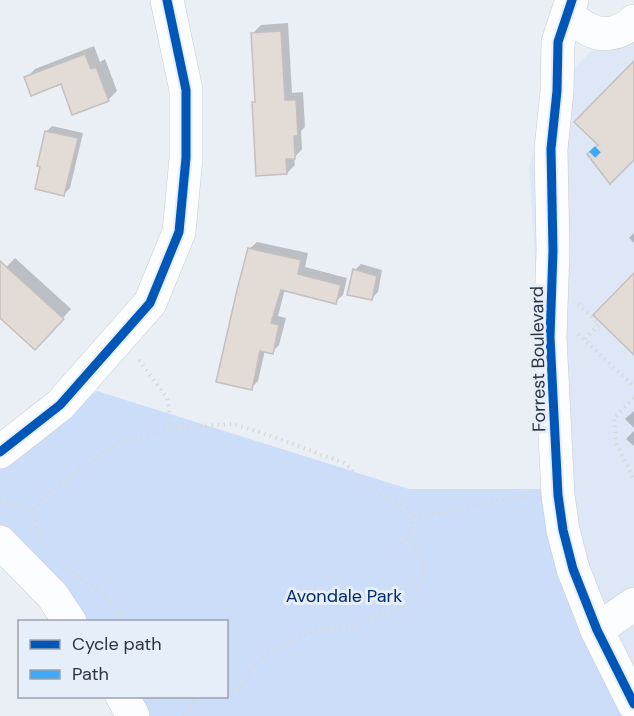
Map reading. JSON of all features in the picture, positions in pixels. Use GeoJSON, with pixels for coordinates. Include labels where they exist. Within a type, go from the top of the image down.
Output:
{"type":"FeatureCollection","features":[{"type":"Feature","properties":{"kind":"street"},"geometry":{"type":"LineString","coordinates":[[0,452],[60,405],[150,303],[179,232],[186,158],[186,90],[167,0]]}},
{"type":"Feature","properties":{"kind":"street"},"geometry":{"type":"LineString","coordinates":[[570,7],[588,30],[598,34],[615,33],[628,27],[634,21]]}},
{"type":"Feature","properties":{"kind":"street","name":"Forrest Boulevard"},"geometry":{"type":"LineString","coordinates":[[570,7],[558,42],[557,91],[551,148],[553,251],[551,348],[558,495],[563,530],[573,568],[597,630],[634,704]]}},
{"type":"Feature","properties":{"kind":"street"},"geometry":{"type":"LineString","coordinates":[[0,542],[52,595],[69,620]]}},
{"type":"Feature","properties":{"kind":"street"},"geometry":{"type":"LineString","coordinates":[[597,630],[634,604]]}},
{"type":"Feature","properties":{"kind":"street"},"geometry":{"type":"LineString","coordinates":[[123,698],[133,716]]}},
{"type":"Feature","properties":{"kind":"path"},"geometry":{"type":"LineString","coordinates":[[578,304],[600,323],[585,339]]}},
{"type":"Feature","properties":{"kind":"path"},"geometry":{"type":"LineString","coordinates":[[576,332],[634,386]]}},
{"type":"Feature","properties":{"kind":"path"},"geometry":{"type":"LineString","coordinates":[[139,360],[167,398],[172,428]]}},
{"type":"Feature","properties":{"kind":"path"},"geometry":{"type":"LineString","coordinates":[[634,398],[614,417],[616,443],[634,479]]}},
{"type":"Feature","properties":{"kind":"path"},"geometry":{"type":"LineString","coordinates":[[48,551],[37,536],[34,510],[48,492],[118,443],[172,428],[232,424],[263,433],[344,463],[384,498],[407,508],[413,515],[410,535],[424,568],[416,597],[400,609],[378,615],[353,626],[316,631],[283,642],[255,664],[240,689],[228,692]]}},
{"type":"Feature","properties":{"kind":"path"},"geometry":{"type":"LineString","coordinates":[[413,515],[448,513],[528,495]]}},
{"type":"Feature","properties":{"kind":"path"},"geometry":{"type":"LineString","coordinates":[[0,500],[34,510]]}},
{"type":"Feature","properties":{"kind":"path"},"geometry":{"type":"LineString","coordinates":[[391,551],[410,535]]}},
{"type":"Feature","properties":{"kind":"path"},"geometry":{"type":"LineString","coordinates":[[61,564],[85,580],[119,611],[125,620]]}},
{"type":"Feature","properties":{"kind":"path"},"geometry":{"type":"LineString","coordinates":[[183,716],[188,713],[196,698]]}},
{"type":"Feature","properties":{"kind":"shaded area"},"geometry":{"type":"Polygon","coordinates":[[[634,6],[634,713],[550,489],[529,168],[545,99],[634,6]]]}},
{"type":"Feature","properties":{"kind":"green space","name":"Avondale Park"},"geometry":{"type":"Polygon","coordinates":[[[97,391],[409,489],[550,489],[634,716],[137,716],[123,698],[228,698],[228,620],[66,620],[0,530],[0,467],[97,391]]]}},
{"type":"Feature","properties":{"kind":"building"},"geometry":{"type":"Polygon","coordinates":[[[281,31],[285,100],[296,100],[298,136],[294,136],[295,159],[286,159],[287,174],[256,176],[251,33],[281,31]]]}},
{"type":"Feature","properties":{"kind":"building"},"geometry":{"type":"Polygon","coordinates":[[[85,54],[91,69],[96,67],[109,101],[72,115],[61,84],[31,96],[24,77],[85,54]]]}},
{"type":"Feature","properties":{"kind":"building"},"geometry":{"type":"Polygon","coordinates":[[[634,61],[634,160],[610,184],[587,154],[598,145],[574,122],[634,61]]]}},
{"type":"Feature","properties":{"kind":"building"},"geometry":{"type":"Polygon","coordinates":[[[45,131],[78,138],[64,196],[35,189],[40,167],[37,166],[45,131]]]}},
{"type":"Feature","properties":{"kind":"building"},"geometry":{"type":"Polygon","coordinates":[[[248,248],[301,260],[298,274],[341,285],[336,304],[281,290],[271,323],[279,325],[273,354],[260,351],[252,390],[216,382],[248,248]]]}},
{"type":"Feature","properties":{"kind":"building"},"geometry":{"type":"Polygon","coordinates":[[[0,261],[64,319],[35,350],[0,318],[0,261]]]}},
{"type":"Feature","properties":{"kind":"building"},"geometry":{"type":"Polygon","coordinates":[[[353,269],[377,276],[372,300],[347,295],[353,269]]]}},
{"type":"Feature","properties":{"kind":"building"},"geometry":{"type":"Polygon","coordinates":[[[634,273],[634,355],[593,315],[634,273]]]}},
{"type":"Feature","properties":{"kind":"marked path"},"geometry":{"type":"LineString","coordinates":[[592,149],[598,155]]}},
{"type":"Feature","properties":{"kind":"cycle path"},"geometry":{"type":"LineString","coordinates":[[0,452],[60,405],[150,303],[179,232],[186,158],[186,90],[167,0]]}},
{"type":"Feature","properties":{"kind":"cycle path"},"geometry":{"type":"LineString","coordinates":[[572,0],[558,42],[557,91],[551,149],[553,251],[550,337],[558,495],[563,530],[573,569],[597,630],[634,704]]}}]}
